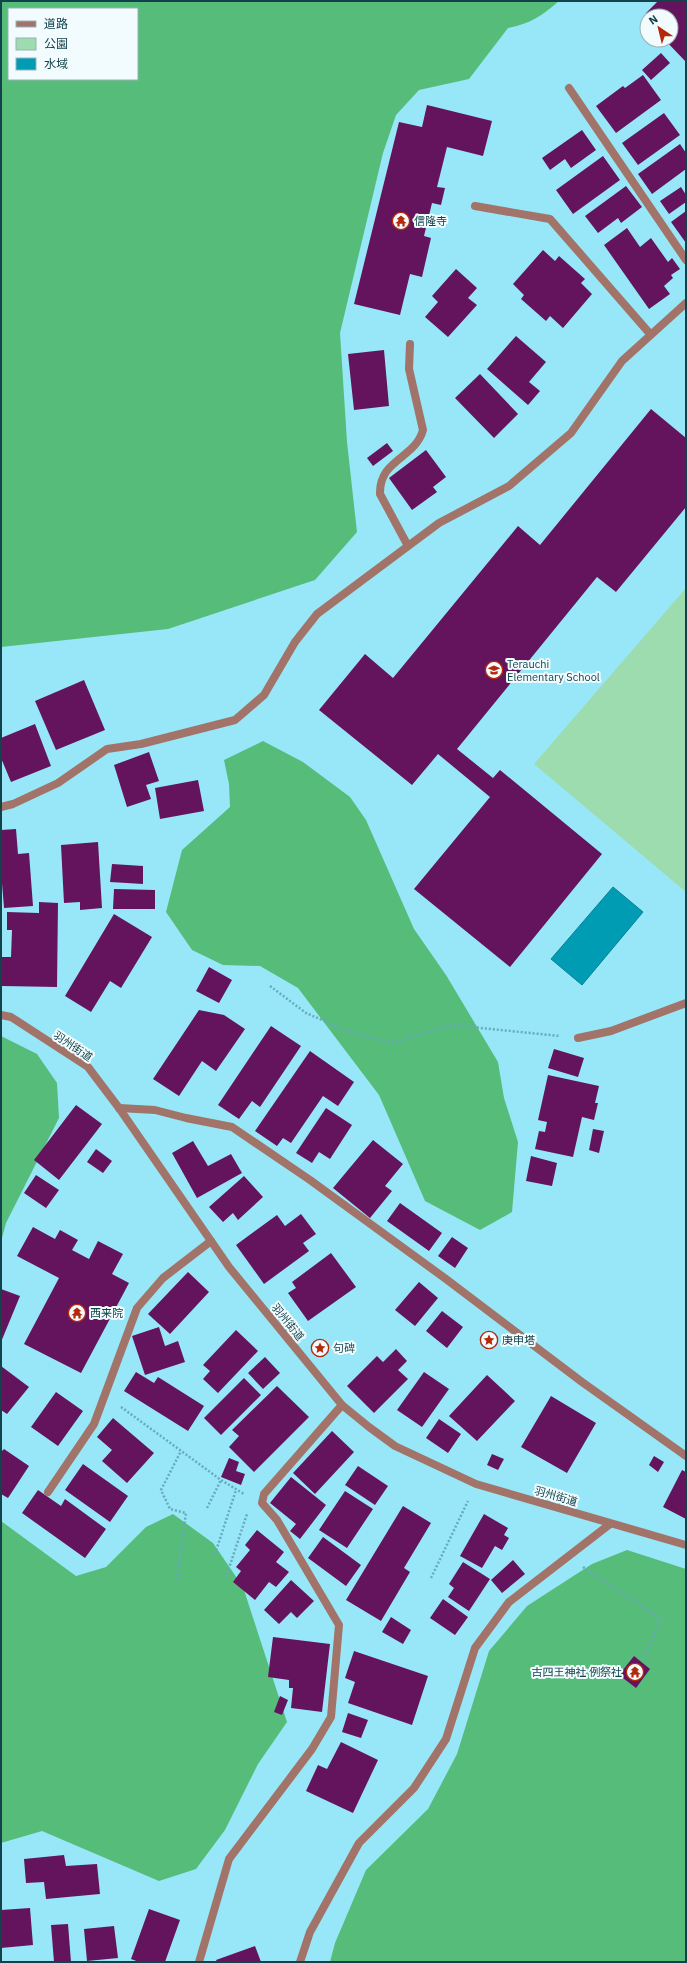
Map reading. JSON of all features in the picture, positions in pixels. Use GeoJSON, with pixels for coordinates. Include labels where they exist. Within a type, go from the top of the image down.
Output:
{"type":"FeatureCollection","features":[{"type":"Feature","properties":{"kind":"street"},"geometry":{"type":"LineString","coordinates":[[569,88],[686,260]]}},
{"type":"Feature","properties":{"kind":"street"},"geometry":{"type":"LineString","coordinates":[[475,206],[550,219],[651,335]]}},
{"type":"Feature","properties":{"kind":"street"},"geometry":{"type":"LineString","coordinates":[[1,807],[12,804],[58,783],[107,749],[141,744],[235,720],[264,695],[295,642],[317,614],[438,523],[509,486],[571,432],[622,361],[686,304]]}},
{"type":"Feature","properties":{"kind":"street"},"geometry":{"type":"LineString","coordinates":[[408,546],[385,504],[380,491],[382,478],[387,468],[420,440],[423,430],[408,369],[410,344]]}},
{"type":"Feature","properties":{"kind":"street"},"geometry":{"type":"LineString","coordinates":[[578,1038],[611,1031],[686,1003]]}},
{"type":"Feature","properties":{"kind":"street","name":"羽州街道"},"geometry":{"type":"LineString","coordinates":[[1,1015],[11,1017],[88,1068],[120,1108],[229,1267],[342,1405],[395,1446],[476,1484],[686,1545]]}},
{"type":"Feature","properties":{"kind":"street"},"geometry":{"type":"LineString","coordinates":[[120,1108],[155,1110],[232,1127],[330,1194],[582,1382],[686,1456]]}},
{"type":"Feature","properties":{"kind":"street"},"geometry":{"type":"LineString","coordinates":[[48,1492],[94,1424],[137,1308],[163,1278],[211,1241]]}},
{"type":"Feature","properties":{"kind":"street"},"geometry":{"type":"LineString","coordinates":[[199,1962],[229,1859],[312,1749],[331,1717],[339,1625],[277,1520],[262,1503],[264,1494],[342,1405]]}},
{"type":"Feature","properties":{"kind":"street"},"geometry":{"type":"LineString","coordinates":[[300,1962],[310,1932],[359,1843],[414,1788],[446,1738],[475,1648],[509,1602],[610,1524]]}},
{"type":"Feature","properties":{"kind":"path"},"geometry":{"type":"LineString","coordinates":[[270,986],[306,1014],[345,1030],[392,1043],[451,1025],[578,1038]]}},
{"type":"Feature","properties":{"kind":"path"},"geometry":{"type":"LineString","coordinates":[[104,1395],[221,1480],[236,1490],[262,1503]]}},
{"type":"Feature","properties":{"kind":"path"},"geometry":{"type":"LineString","coordinates":[[177,1579],[186,1513],[170,1509],[161,1490],[181,1451]]}},
{"type":"Feature","properties":{"kind":"path"},"geometry":{"type":"LineString","coordinates":[[207,1508],[221,1480]]}},
{"type":"Feature","properties":{"kind":"path"},"geometry":{"type":"LineString","coordinates":[[430,1578],[476,1484]]}},
{"type":"Feature","properties":{"kind":"path"},"geometry":{"type":"LineString","coordinates":[[215,1554],[236,1490]]}},
{"type":"Feature","properties":{"kind":"path"},"geometry":{"type":"LineString","coordinates":[[226,1577],[252,1498]]}},
{"type":"Feature","properties":{"kind":"path"},"geometry":{"type":"LineString","coordinates":[[568,1557],[661,1620],[644,1659]]}},
{"type":"Feature","properties":{"kind":"green space"},"geometry":{"type":"Polygon","coordinates":[[[1,1],[559,1],[536,18],[523,24],[508,28],[469,79],[419,90],[396,115],[383,153],[340,333],[347,442],[357,532],[315,580],[168,629],[1,647],[1,1]]]}},
{"type":"Feature","properties":{"kind":"green space"},"geometry":{"type":"Polygon","coordinates":[[[686,588],[686,892],[534,764],[686,588]]]}},
{"type":"Feature","properties":{"kind":"green space"},"geometry":{"type":"Polygon","coordinates":[[[263,741],[303,762],[350,797],[366,820],[414,929],[446,975],[498,1062],[504,1098],[518,1142],[512,1212],[480,1230],[425,1201],[379,1095],[298,988],[260,966],[223,965],[192,950],[166,912],[182,850],[230,807],[229,784],[224,760],[263,741]]]}},
{"type":"Feature","properties":{"kind":"green space"},"geometry":{"type":"Polygon","coordinates":[[[1,1036],[37,1054],[57,1083],[59,1118],[6,1223],[1,1242],[1,1036]]]}},
{"type":"Feature","properties":{"kind":"green space"},"geometry":{"type":"Polygon","coordinates":[[[173,1514],[213,1543],[243,1587],[287,1722],[258,1764],[225,1830],[196,1869],[159,1881],[42,1831],[1,1843],[1,1521],[76,1576],[106,1567],[146,1527],[173,1514]]]}},
{"type":"Feature","properties":{"kind":"green space"},"geometry":{"type":"Polygon","coordinates":[[[627,1550],[686,1569],[686,1962],[330,1962],[335,1943],[366,1870],[428,1809],[457,1754],[489,1651],[527,1606],[592,1564],[627,1550]]]}},
{"type":"Feature","properties":{"kind":"water"},"geometry":{"type":"Polygon","coordinates":[[[613,887],[643,912],[582,985],[551,959],[613,887]]]}},
{"type":"Feature","properties":{"kind":"building"},"geometry":{"type":"Polygon","coordinates":[[[658,1],[686,1],[686,62],[673,48],[679,48],[679,8],[651,8],[658,1]]]}},
{"type":"Feature","properties":{"kind":"building"},"geometry":{"type":"Polygon","coordinates":[[[661,53],[670,63],[651,80],[642,70],[661,53]]]}},
{"type":"Feature","properties":{"kind":"building"},"geometry":{"type":"Polygon","coordinates":[[[643,75],[661,100],[616,133],[596,106],[623,86],[625,88],[643,75]]]}},
{"type":"Feature","properties":{"kind":"building","name":"信隆寺"},"geometry":{"type":"Polygon","coordinates":[[[427,105],[492,121],[483,156],[447,147],[437,187],[445,188],[441,205],[432,203],[424,236],[431,238],[422,277],[410,274],[400,315],[354,304],[399,122],[422,127],[427,105]]]}},
{"type":"Feature","properties":{"kind":"building"},"geometry":{"type":"Polygon","coordinates":[[[664,113],[680,135],[638,165],[622,143],[664,113]]]}},
{"type":"Feature","properties":{"kind":"building"},"geometry":{"type":"Polygon","coordinates":[[[582,130],[596,150],[571,168],[565,159],[550,170],[542,158],[582,130]]]}},
{"type":"Feature","properties":{"kind":"building"},"geometry":{"type":"Polygon","coordinates":[[[680,144],[686,153],[686,169],[652,194],[638,174],[680,144]]]}},
{"type":"Feature","properties":{"kind":"building"},"geometry":{"type":"Polygon","coordinates":[[[603,156],[620,180],[573,214],[556,190],[603,156]]]}},
{"type":"Feature","properties":{"kind":"building"},"geometry":{"type":"Polygon","coordinates":[[[626,186],[642,207],[621,223],[618,218],[598,233],[585,216],[626,186]]]}},
{"type":"Feature","properties":{"kind":"building"},"geometry":{"type":"Polygon","coordinates":[[[681,187],[686,195],[686,202],[669,214],[660,201],[681,187]]]}},
{"type":"Feature","properties":{"kind":"building"},"geometry":{"type":"Polygon","coordinates":[[[686,211],[686,243],[671,222],[686,211]]]}},
{"type":"Feature","properties":{"kind":"building"},"geometry":{"type":"Polygon","coordinates":[[[627,228],[640,247],[651,238],[668,262],[672,258],[680,269],[671,275],[673,278],[664,286],[670,294],[649,309],[604,245],[627,228]]]}},
{"type":"Feature","properties":{"kind":"building"},"geometry":{"type":"Polygon","coordinates":[[[543,250],[555,261],[559,256],[585,279],[581,283],[592,294],[563,328],[550,316],[546,321],[521,299],[524,295],[513,284],[543,250]]]}},
{"type":"Feature","properties":{"kind":"building"},"geometry":{"type":"Polygon","coordinates":[[[456,269],[477,288],[468,298],[477,305],[448,337],[425,317],[438,302],[432,296],[456,269]]]}},
{"type":"Feature","properties":{"kind":"building"},"geometry":{"type":"Polygon","coordinates":[[[516,336],[546,362],[529,382],[540,391],[528,405],[487,369],[516,336]]]}},
{"type":"Feature","properties":{"kind":"building"},"geometry":{"type":"Polygon","coordinates":[[[384,350],[389,406],[354,410],[348,354],[384,350]]]}},
{"type":"Feature","properties":{"kind":"building"},"geometry":{"type":"Polygon","coordinates":[[[480,374],[518,414],[494,438],[455,398],[480,374]]]}},
{"type":"Feature","properties":{"kind":"building"},"geometry":{"type":"Polygon","coordinates":[[[651,409],[686,438],[686,507],[616,592],[597,577],[457,749],[493,778],[500,770],[602,854],[510,967],[414,889],[490,797],[438,754],[412,785],[319,710],[365,654],[393,678],[518,526],[540,545],[651,409]]]}},
{"type":"Feature","properties":{"kind":"building"},"geometry":{"type":"Polygon","coordinates":[[[387,443],[393,451],[373,466],[367,458],[387,443]]]}},
{"type":"Feature","properties":{"kind":"building"},"geometry":{"type":"Polygon","coordinates":[[[426,450],[446,477],[433,487],[437,492],[412,510],[389,478],[426,450]]]}},
{"type":"Feature","properties":{"kind":"building"},"geometry":{"type":"Polygon","coordinates":[[[84,680],[105,730],[56,750],[35,701],[84,680]]]}},
{"type":"Feature","properties":{"kind":"building"},"geometry":{"type":"Polygon","coordinates":[[[35,724],[51,766],[11,782],[1,758],[1,738],[35,724]]]}},
{"type":"Feature","properties":{"kind":"building"},"geometry":{"type":"Polygon","coordinates":[[[149,752],[159,781],[146,785],[151,799],[127,807],[114,765],[149,752]]]}},
{"type":"Feature","properties":{"kind":"building"},"geometry":{"type":"Polygon","coordinates":[[[198,780],[204,811],[160,819],[155,788],[198,780]]]}},
{"type":"Feature","properties":{"kind":"building"},"geometry":{"type":"Polygon","coordinates":[[[16,829],[18,854],[29,853],[33,906],[4,908],[1,871],[1,830],[16,829]]]}},
{"type":"Feature","properties":{"kind":"building"},"geometry":{"type":"Polygon","coordinates":[[[98,842],[102,908],[80,910],[80,902],[64,903],[61,845],[98,842]]]}},
{"type":"Feature","properties":{"kind":"building"},"geometry":{"type":"Polygon","coordinates":[[[112,864],[143,866],[143,884],[110,882],[112,864]]]}},
{"type":"Feature","properties":{"kind":"building"},"geometry":{"type":"Polygon","coordinates":[[[114,889],[155,890],[155,909],[113,909],[114,889]]]}},
{"type":"Feature","properties":{"kind":"building"},"geometry":{"type":"Polygon","coordinates":[[[39,902],[58,903],[57,987],[2,986],[2,957],[11,957],[12,930],[7,930],[7,912],[39,913],[39,902]]]}},
{"type":"Feature","properties":{"kind":"building"},"geometry":{"type":"Polygon","coordinates":[[[114,914],[152,937],[121,988],[110,981],[91,1012],[65,996],[114,914]]]}},
{"type":"Feature","properties":{"kind":"building"},"geometry":{"type":"Polygon","coordinates":[[[209,967],[232,980],[219,1003],[196,991],[209,967]]]}},
{"type":"Feature","properties":{"kind":"building"},"geometry":{"type":"Polygon","coordinates":[[[199,1010],[224,1015],[245,1029],[216,1071],[202,1061],[179,1096],[153,1079],[199,1010]]]}},
{"type":"Feature","properties":{"kind":"building"},"geometry":{"type":"Polygon","coordinates":[[[271,1026],[301,1046],[260,1107],[252,1101],[239,1119],[218,1105],[271,1026]]]}},
{"type":"Feature","properties":{"kind":"building"},"geometry":{"type":"Polygon","coordinates":[[[554,1049],[584,1058],[578,1077],[548,1068],[554,1049]]]}},
{"type":"Feature","properties":{"kind":"building"},"geometry":{"type":"Polygon","coordinates":[[[310,1051],[354,1082],[338,1106],[323,1096],[291,1143],[283,1138],[277,1146],[255,1131],[310,1051]]]}},
{"type":"Feature","properties":{"kind":"building"},"geometry":{"type":"Polygon","coordinates":[[[548,1075],[599,1086],[595,1103],[598,1103],[594,1120],[582,1117],[573,1157],[535,1149],[539,1131],[545,1132],[547,1122],[538,1120],[548,1075]]]}},
{"type":"Feature","properties":{"kind":"building"},"geometry":{"type":"Polygon","coordinates":[[[76,1105],[102,1124],[59,1180],[34,1160],[76,1105]]]}},
{"type":"Feature","properties":{"kind":"building"},"geometry":{"type":"Polygon","coordinates":[[[326,1108],[352,1125],[330,1159],[319,1152],[312,1163],[296,1153],[326,1108]]]}},
{"type":"Feature","properties":{"kind":"building"},"geometry":{"type":"Polygon","coordinates":[[[593,1129],[604,1131],[599,1153],[589,1150],[593,1129]]]}},
{"type":"Feature","properties":{"kind":"building"},"geometry":{"type":"Polygon","coordinates":[[[373,1140],[403,1164],[385,1186],[392,1191],[370,1218],[333,1188],[373,1140]]]}},
{"type":"Feature","properties":{"kind":"building"},"geometry":{"type":"Polygon","coordinates":[[[193,1141],[208,1166],[231,1154],[242,1173],[197,1198],[172,1153],[193,1141]]]}},
{"type":"Feature","properties":{"kind":"building"},"geometry":{"type":"Polygon","coordinates":[[[96,1149],[112,1161],[103,1173],[87,1162],[96,1149]]]}},
{"type":"Feature","properties":{"kind":"building"},"geometry":{"type":"Polygon","coordinates":[[[531,1156],[557,1163],[552,1186],[526,1181],[531,1156]]]}},
{"type":"Feature","properties":{"kind":"building"},"geometry":{"type":"Polygon","coordinates":[[[36,1175],[59,1190],[46,1208],[24,1193],[36,1175]]]}},
{"type":"Feature","properties":{"kind":"building"},"geometry":{"type":"Polygon","coordinates":[[[244,1176],[263,1197],[238,1220],[233,1213],[223,1222],[209,1207],[244,1176]]]}},
{"type":"Feature","properties":{"kind":"building"},"geometry":{"type":"Polygon","coordinates":[[[400,1203],[442,1233],[429,1251],[387,1221],[400,1203]]]}},
{"type":"Feature","properties":{"kind":"building"},"geometry":{"type":"Polygon","coordinates":[[[301,1214],[316,1234],[303,1243],[309,1251],[264,1284],[236,1245],[277,1215],[285,1226],[301,1214]]]}},
{"type":"Feature","properties":{"kind":"building","name":"西来院"},"geometry":{"type":"Polygon","coordinates":[[[33,1227],[55,1239],[60,1230],[78,1240],[72,1250],[89,1259],[98,1241],[123,1254],[112,1274],[129,1283],[81,1373],[24,1344],[59,1278],[17,1256],[33,1227]]]}},
{"type":"Feature","properties":{"kind":"building"},"geometry":{"type":"Polygon","coordinates":[[[452,1237],[468,1248],[455,1268],[438,1256],[452,1237]]]}},
{"type":"Feature","properties":{"kind":"building"},"geometry":{"type":"Polygon","coordinates":[[[331,1253],[356,1287],[308,1321],[288,1293],[296,1288],[292,1282],[331,1253]]]}},
{"type":"Feature","properties":{"kind":"building"},"geometry":{"type":"Polygon","coordinates":[[[188,1272],[209,1292],[170,1334],[148,1314],[188,1272]]]}},
{"type":"Feature","properties":{"kind":"building"},"geometry":{"type":"Polygon","coordinates":[[[419,1282],[438,1298],[415,1326],[395,1310],[419,1282]]]}},
{"type":"Feature","properties":{"kind":"building"},"geometry":{"type":"Polygon","coordinates":[[[1,1289],[20,1296],[1,1342],[1,1289]]]}},
{"type":"Feature","properties":{"kind":"building"},"geometry":{"type":"Polygon","coordinates":[[[442,1311],[463,1327],[447,1348],[426,1331],[442,1311]]]}},
{"type":"Feature","properties":{"kind":"building"},"geometry":{"type":"Polygon","coordinates":[[[159,1327],[165,1346],[178,1341],[185,1362],[145,1375],[132,1336],[159,1327]]]}},
{"type":"Feature","properties":{"kind":"building"},"geometry":{"type":"Polygon","coordinates":[[[236,1330],[258,1351],[218,1393],[203,1379],[210,1371],[203,1365],[236,1330]]]}},
{"type":"Feature","properties":{"kind":"building"},"geometry":{"type":"Polygon","coordinates":[[[396,1349],[407,1361],[398,1370],[408,1379],[374,1413],[347,1386],[377,1356],[383,1362],[396,1349]]]}},
{"type":"Feature","properties":{"kind":"building"},"geometry":{"type":"Polygon","coordinates":[[[265,1357],[280,1373],[263,1389],[248,1373],[265,1357]]]}},
{"type":"Feature","properties":{"kind":"building"},"geometry":{"type":"Polygon","coordinates":[[[1,1366],[29,1387],[7,1414],[1,1410],[1,1366]]]}},
{"type":"Feature","properties":{"kind":"building"},"geometry":{"type":"Polygon","coordinates":[[[136,1372],[154,1383],[158,1377],[204,1406],[188,1431],[124,1391],[136,1372]]]}},
{"type":"Feature","properties":{"kind":"building"},"geometry":{"type":"Polygon","coordinates":[[[424,1372],[449,1389],[422,1427],[397,1410],[424,1372]]]}},
{"type":"Feature","properties":{"kind":"building"},"geometry":{"type":"Polygon","coordinates":[[[487,1375],[515,1401],[477,1441],[449,1416],[487,1375]]]}},
{"type":"Feature","properties":{"kind":"building"},"geometry":{"type":"Polygon","coordinates":[[[244,1378],[261,1395],[221,1435],[204,1418],[244,1378]]]}},
{"type":"Feature","properties":{"kind":"building"},"geometry":{"type":"Polygon","coordinates":[[[277,1386],[309,1417],[254,1472],[229,1447],[239,1436],[232,1430],[277,1386]]]}},
{"type":"Feature","properties":{"kind":"building"},"geometry":{"type":"Polygon","coordinates":[[[56,1392],[83,1411],[58,1446],[31,1427],[56,1392]]]}},
{"type":"Feature","properties":{"kind":"building"},"geometry":{"type":"Polygon","coordinates":[[[551,1396],[596,1423],[567,1473],[521,1447],[551,1396]]]}},
{"type":"Feature","properties":{"kind":"building"},"geometry":{"type":"Polygon","coordinates":[[[113,1418],[154,1453],[127,1483],[102,1461],[112,1450],[97,1437],[113,1418]]]}},
{"type":"Feature","properties":{"kind":"building"},"geometry":{"type":"Polygon","coordinates":[[[439,1419],[461,1434],[448,1453],[426,1438],[439,1419]]]}},
{"type":"Feature","properties":{"kind":"building"},"geometry":{"type":"Polygon","coordinates":[[[332,1431],[354,1452],[315,1494],[293,1473],[332,1431]]]}},
{"type":"Feature","properties":{"kind":"building"},"geometry":{"type":"Polygon","coordinates":[[[4,1449],[29,1466],[8,1498],[1,1494],[1,1452],[4,1449]]]}},
{"type":"Feature","properties":{"kind":"building"},"geometry":{"type":"Polygon","coordinates":[[[492,1454],[504,1459],[498,1470],[487,1465],[492,1454]]]}},
{"type":"Feature","properties":{"kind":"building"},"geometry":{"type":"Polygon","coordinates":[[[654,1456],[664,1462],[658,1472],[649,1465],[654,1456]]]}},
{"type":"Feature","properties":{"kind":"building"},"geometry":{"type":"Polygon","coordinates":[[[229,1458],[239,1462],[236,1471],[245,1474],[241,1485],[221,1477],[229,1458]]]}},
{"type":"Feature","properties":{"kind":"building"},"geometry":{"type":"Polygon","coordinates":[[[83,1464],[128,1496],[110,1522],[65,1490],[83,1464]]]}},
{"type":"Feature","properties":{"kind":"building"},"geometry":{"type":"Polygon","coordinates":[[[358,1466],[388,1486],[375,1505],[345,1485],[358,1466]]]}},
{"type":"Feature","properties":{"kind":"building"},"geometry":{"type":"Polygon","coordinates":[[[682,1470],[686,1472],[686,1519],[663,1507],[682,1470]]]}},
{"type":"Feature","properties":{"kind":"building"},"geometry":{"type":"Polygon","coordinates":[[[291,1477],[326,1505],[300,1539],[290,1531],[296,1524],[270,1503],[291,1477]]]}},
{"type":"Feature","properties":{"kind":"building"},"geometry":{"type":"Polygon","coordinates":[[[38,1490],[61,1506],[65,1499],[106,1529],[85,1558],[22,1513],[38,1490]]]}},
{"type":"Feature","properties":{"kind":"building"},"geometry":{"type":"Polygon","coordinates":[[[345,1491],[373,1509],[347,1548],[319,1530],[345,1491]]]}},
{"type":"Feature","properties":{"kind":"building"},"geometry":{"type":"Polygon","coordinates":[[[403,1506],[431,1523],[404,1568],[410,1572],[381,1621],[346,1600],[403,1506]]]}},
{"type":"Feature","properties":{"kind":"building"},"geometry":{"type":"Polygon","coordinates":[[[484,1514],[508,1528],[504,1535],[509,1538],[502,1550],[495,1546],[482,1568],[460,1556],[484,1514]]]}},
{"type":"Feature","properties":{"kind":"building"},"geometry":{"type":"Polygon","coordinates":[[[257,1530],[284,1552],[276,1562],[289,1572],[276,1587],[269,1582],[255,1600],[233,1582],[241,1571],[236,1567],[250,1550],[245,1545],[257,1530]]]}},
{"type":"Feature","properties":{"kind":"building"},"geometry":{"type":"Polygon","coordinates":[[[323,1537],[361,1565],[346,1586],[308,1558],[323,1537]]]}},
{"type":"Feature","properties":{"kind":"building"},"geometry":{"type":"Polygon","coordinates":[[[513,1560],[525,1574],[502,1593],[491,1580],[513,1560]]]}},
{"type":"Feature","properties":{"kind":"building"},"geometry":{"type":"Polygon","coordinates":[[[463,1562],[490,1579],[469,1611],[448,1597],[454,1588],[449,1584],[463,1562]]]}},
{"type":"Feature","properties":{"kind":"building"},"geometry":{"type":"Polygon","coordinates":[[[291,1580],[314,1601],[297,1618],[291,1612],[279,1624],[264,1610],[291,1580]]]}},
{"type":"Feature","properties":{"kind":"building"},"geometry":{"type":"Polygon","coordinates":[[[443,1599],[468,1617],[455,1635],[430,1618],[443,1599]]]}},
{"type":"Feature","properties":{"kind":"building"},"geometry":{"type":"Polygon","coordinates":[[[391,1617],[411,1630],[403,1644],[382,1632],[391,1617]]]}},
{"type":"Feature","properties":{"kind":"building"},"geometry":{"type":"Polygon","coordinates":[[[273,1637],[330,1644],[322,1712],[291,1708],[293,1688],[289,1688],[289,1680],[268,1677],[273,1637]]]}},
{"type":"Feature","properties":{"kind":"building"},"geometry":{"type":"Polygon","coordinates":[[[354,1651],[428,1676],[412,1725],[348,1703],[355,1682],[345,1678],[354,1651]]]}},
{"type":"Feature","properties":{"kind":"building","name":"古四王神社 例祭社"},"geometry":{"type":"Polygon","coordinates":[[[634,1656],[650,1669],[636,1688],[619,1675],[634,1656]]]}},
{"type":"Feature","properties":{"kind":"building"},"geometry":{"type":"Polygon","coordinates":[[[280,1696],[288,1700],[282,1715],[274,1712],[280,1696]]]}},
{"type":"Feature","properties":{"kind":"building"},"geometry":{"type":"Polygon","coordinates":[[[348,1713],[368,1720],[361,1738],[342,1732],[348,1713]]]}},
{"type":"Feature","properties":{"kind":"building"},"geometry":{"type":"Polygon","coordinates":[[[341,1742],[378,1760],[353,1813],[306,1791],[318,1765],[327,1769],[341,1742]]]}},
{"type":"Feature","properties":{"kind":"building"},"geometry":{"type":"Polygon","coordinates":[[[64,1855],[66,1866],[97,1864],[100,1894],[46,1899],[44,1882],[26,1883],[24,1859],[64,1855]]]}},
{"type":"Feature","properties":{"kind":"building"},"geometry":{"type":"Polygon","coordinates":[[[30,1908],[33,1945],[1,1948],[1,1910],[30,1908]]]}},
{"type":"Feature","properties":{"kind":"building"},"geometry":{"type":"Polygon","coordinates":[[[149,1909],[180,1920],[165,1962],[139,1962],[131,1959],[149,1909]]]}},
{"type":"Feature","properties":{"kind":"building"},"geometry":{"type":"Polygon","coordinates":[[[68,1924],[71,1962],[54,1962],[51,1925],[68,1924]]]}},
{"type":"Feature","properties":{"kind":"building"},"geometry":{"type":"Polygon","coordinates":[[[114,1926],[118,1958],[87,1961],[84,1929],[114,1926]]]}},
{"type":"Feature","properties":{"kind":"building"},"geometry":{"type":"Polygon","coordinates":[[[255,1946],[261,1962],[217,1962],[216,1960],[255,1946]]]}},
{"type":"Feature","properties":{"kind":"place","name":"信隆寺"},"geometry":{"type":"Point","coordinates":[401,221]}},
{"type":"Feature","properties":{"kind":"place","name":"Terauchi Elementary School"},"geometry":{"type":"Point","coordinates":[494,670]}},
{"type":"Feature","properties":{"kind":"place","name":"西来院"},"geometry":{"type":"Point","coordinates":[77,1313]}},
{"type":"Feature","properties":{"kind":"place","name":"庚申塔"},"geometry":{"type":"Point","coordinates":[489,1340]}},
{"type":"Feature","properties":{"kind":"place","name":"句碑"},"geometry":{"type":"Point","coordinates":[320,1348]}},
{"type":"Feature","properties":{"kind":"place","name":"古四王神社 例祭社"},"geometry":{"type":"Point","coordinates":[635,1672]}}]}
